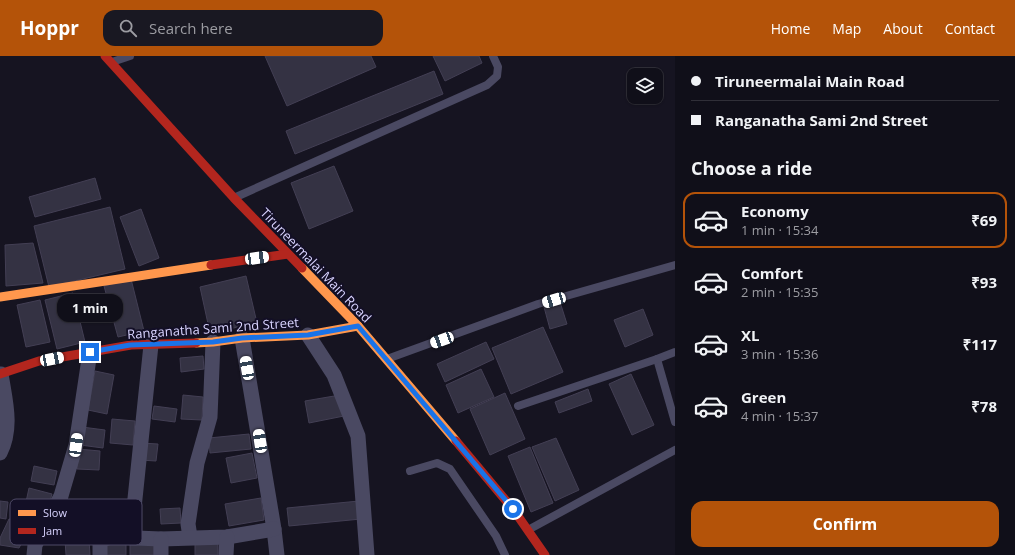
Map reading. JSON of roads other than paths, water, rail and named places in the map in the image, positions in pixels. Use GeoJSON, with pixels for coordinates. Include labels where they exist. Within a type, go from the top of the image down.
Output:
{"type":"FeatureCollection","features":[{"type":"Feature","properties":{"kind":"main road","name":"Tiruneermalai Main Road"},"geometry":{"type":"LineString","coordinates":[[108,59],[234,198],[358,326],[513,509],[545,555]]}},
{"type":"Feature","properties":{"kind":"main road"},"geometry":{"type":"LineString","coordinates":[[0,297],[288,254]]}},
{"type":"Feature","properties":{"kind":"main road","name":"Ranganatha Sami 2nd Street"},"geometry":{"type":"LineString","coordinates":[[0,374],[40,361],[130,345],[213,342],[242,338],[308,335],[358,326]]}},
{"type":"Feature","properties":{"kind":"street"},"geometry":{"type":"LineString","coordinates":[[308,335],[334,375],[358,436],[367,555]]}},
{"type":"Feature","properties":{"kind":"street"},"geometry":{"type":"LineString","coordinates":[[242,338],[277,555]]}},
{"type":"Feature","properties":{"kind":"street"},"geometry":{"type":"LineString","coordinates":[[190,537],[188,524],[197,463],[210,417],[213,342]]}},
{"type":"Feature","properties":{"kind":"street"},"geometry":{"type":"LineString","coordinates":[[135,499],[151,345]]}},
{"type":"Feature","properties":{"kind":"street"},"geometry":{"type":"LineString","coordinates":[[59,499],[76,445],[90,352]]}},
{"type":"Feature","properties":{"kind":"street"},"geometry":{"type":"LineString","coordinates":[[0,374],[8,417],[7,433],[0,453]]}},
{"type":"Feature","properties":{"kind":"street"},"geometry":{"type":"LineString","coordinates":[[142,538],[161,539],[227,537],[274,529]]}},
{"type":"Feature","properties":{"kind":"street"},"geometry":{"type":"LineString","coordinates":[[226,555],[227,537]]}},
{"type":"Feature","properties":{"kind":"street"},"geometry":{"type":"LineString","coordinates":[[161,539],[161,555]]}},
{"type":"Feature","properties":{"kind":"lane"},"geometry":{"type":"LineString","coordinates":[[108,59],[130,56]]}},
{"type":"Feature","properties":{"kind":"lane"},"geometry":{"type":"LineString","coordinates":[[234,198],[487,85],[497,76],[498,67],[493,56]]}},
{"type":"Feature","properties":{"kind":"lane"},"geometry":{"type":"LineString","coordinates":[[386,360],[538,304],[675,265]]}},
{"type":"Feature","properties":{"kind":"lane"},"geometry":{"type":"LineString","coordinates":[[518,406],[675,352]]}},
{"type":"Feature","properties":{"kind":"lane"},"geometry":{"type":"LineString","coordinates":[[657,359],[675,422]]}},
{"type":"Feature","properties":{"kind":"lane"},"geometry":{"type":"LineString","coordinates":[[527,530],[675,450]]}},
{"type":"Feature","properties":{"kind":"lane"},"geometry":{"type":"LineString","coordinates":[[410,470],[437,463],[450,469],[496,536],[505,555]]}}]}
